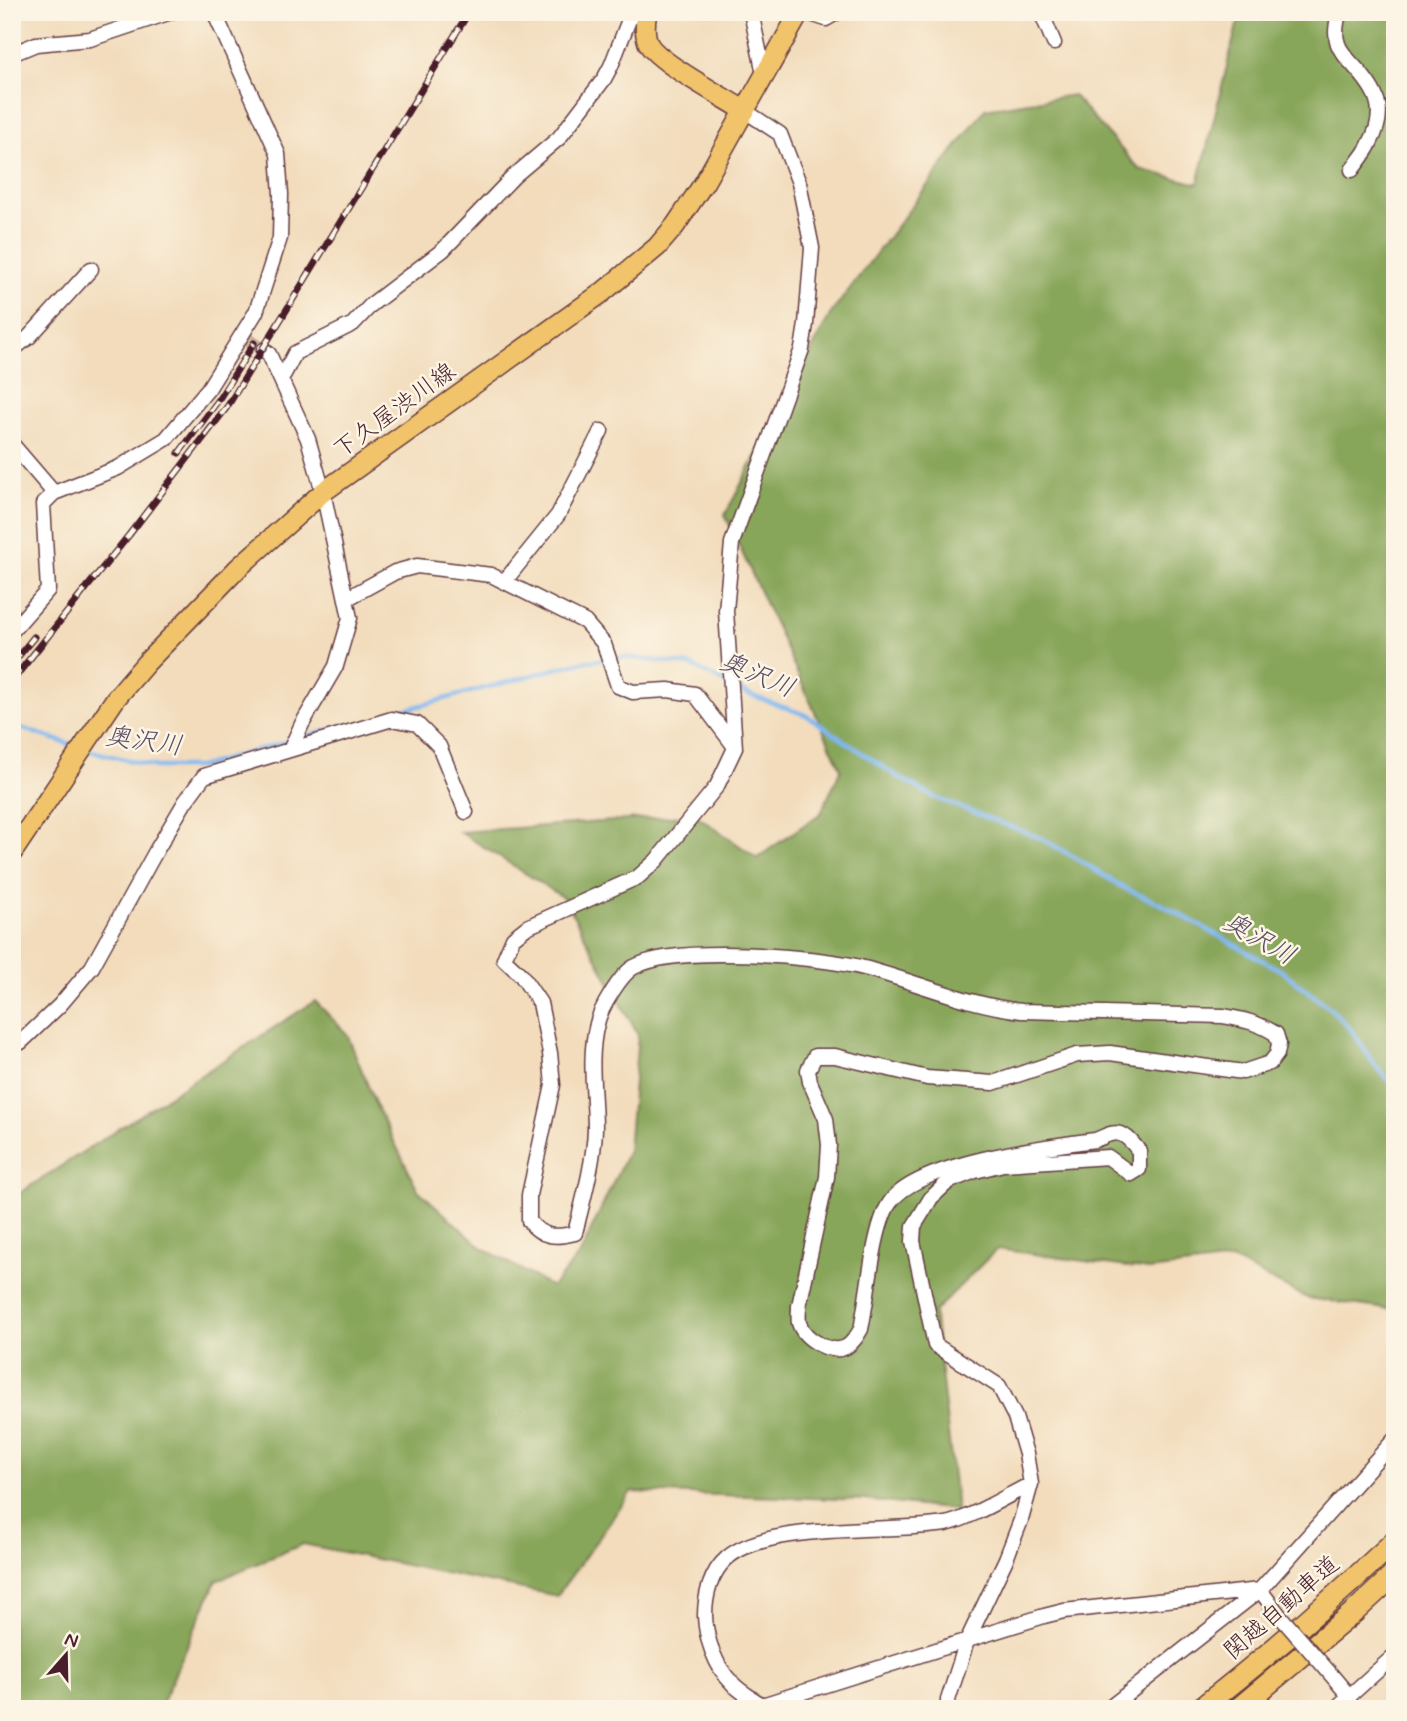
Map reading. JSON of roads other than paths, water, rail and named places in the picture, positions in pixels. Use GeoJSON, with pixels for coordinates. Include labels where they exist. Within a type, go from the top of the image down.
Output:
{"type":"FeatureCollection","features":[{"type":"Feature","properties":{"kind":"highway","name":"関越自動車道"},"geometry":{"type":"LineString","coordinates":[[1200,1709],[1262,1660],[1395,1541]]}},
{"type":"Feature","properties":{"kind":"highway","name":"関越自動車道"},"geometry":{"type":"LineString","coordinates":[[1238,1709],[1395,1574]]}},
{"type":"Feature","properties":{"kind":"main road"},"geometry":{"type":"LineString","coordinates":[[647,12],[645,24],[649,44],[662,58],[745,111]]}},
{"type":"Feature","properties":{"kind":"main road","name":"下久屋渋川線"},"geometry":{"type":"LineString","coordinates":[[12,853],[116,698],[238,568],[323,492],[637,266],[675,226],[704,183],[764,74],[802,12]]}},
{"type":"Feature","properties":{"kind":"street"},"geometry":{"type":"LineString","coordinates":[[12,54],[36,44],[90,39],[171,12]]}},
{"type":"Feature","properties":{"kind":"street"},"geometry":{"type":"LineString","coordinates":[[12,631],[48,590],[43,504],[54,493],[118,468],[166,439],[208,389],[245,338],[256,312],[280,237],[278,154],[215,12]]}},
{"type":"Feature","properties":{"kind":"street"},"geometry":{"type":"LineString","coordinates":[[280,377],[295,353],[354,324],[372,304],[443,250],[514,176],[559,138],[584,108],[607,73],[632,12]]}},
{"type":"Feature","properties":{"kind":"street"},"geometry":{"type":"LineString","coordinates":[[751,12],[764,74]]}},
{"type":"Feature","properties":{"kind":"street"},"geometry":{"type":"LineString","coordinates":[[802,12],[826,19],[838,12]]}},
{"type":"Feature","properties":{"kind":"street"},"geometry":{"type":"LineString","coordinates":[[1041,12],[1054,43]]}},
{"type":"Feature","properties":{"kind":"street"},"geometry":{"type":"LineString","coordinates":[[1339,12],[1337,42],[1342,52],[1373,87],[1378,102],[1378,121],[1370,144],[1352,170]]}},
{"type":"Feature","properties":{"kind":"street"},"geometry":{"type":"LineString","coordinates":[[745,111],[780,134],[799,183],[812,248],[802,349],[733,543],[726,611],[736,748],[717,786],[656,861],[638,877],[527,927],[513,938],[504,959],[521,975],[540,1003],[553,1085],[529,1195],[529,1221],[535,1228],[556,1237],[575,1233],[595,1132],[593,1045],[597,1022],[605,1001],[632,968],[668,956],[792,957],[860,967],[992,1007],[1036,1012],[1223,1016],[1245,1020],[1276,1034],[1279,1044],[1277,1054],[1270,1063],[1243,1072],[1110,1053],[1077,1055],[993,1083],[927,1078],[835,1056],[815,1056],[808,1070],[810,1082],[826,1119],[829,1144],[827,1177],[799,1306],[799,1322],[804,1333],[816,1343],[835,1349],[845,1348],[856,1338],[860,1329],[879,1232],[889,1204],[916,1182],[981,1159],[1036,1147],[1100,1139],[1109,1134],[1119,1133],[1129,1139],[1139,1152],[1139,1169],[1131,1174],[1108,1157],[1003,1164],[975,1171],[948,1182],[931,1198],[914,1226],[913,1241],[935,1345],[999,1386],[1015,1417],[1026,1454],[1031,1484],[1006,1559],[967,1641],[948,1700],[948,1709]]}},
{"type":"Feature","properties":{"kind":"street"},"geometry":{"type":"LineString","coordinates":[[12,350],[29,337],[92,269]]}},
{"type":"Feature","properties":{"kind":"street"},"geometry":{"type":"LineString","coordinates":[[264,351],[269,354],[308,439],[323,492],[350,618],[336,666],[291,748]]}},
{"type":"Feature","properties":{"kind":"street"},"geometry":{"type":"LineString","coordinates":[[504,582],[558,515],[601,431]]}},
{"type":"Feature","properties":{"kind":"street"},"geometry":{"type":"LineString","coordinates":[[12,444],[54,493]]}},
{"type":"Feature","properties":{"kind":"street"},"geometry":{"type":"LineString","coordinates":[[346,599],[396,572],[417,566],[491,575],[585,622],[604,644],[618,686],[633,692],[668,690],[695,694],[736,748]]}},
{"type":"Feature","properties":{"kind":"street"},"geometry":{"type":"LineString","coordinates":[[12,1047],[21,1042],[60,1005],[93,967],[156,851],[204,776],[392,719],[417,724],[439,746],[466,813]]}},
{"type":"Feature","properties":{"kind":"street"},"geometry":{"type":"LineString","coordinates":[[1108,1709],[1260,1590],[1395,1439]]}},
{"type":"Feature","properties":{"kind":"street"},"geometry":{"type":"LineString","coordinates":[[766,1707],[732,1684],[717,1664],[706,1628],[705,1602],[714,1572],[727,1557],[754,1543],[797,1535],[947,1524],[1031,1484]]}},
{"type":"Feature","properties":{"kind":"street"},"geometry":{"type":"LineString","coordinates":[[1260,1590],[1350,1697]]}},
{"type":"Feature","properties":{"kind":"street"},"geometry":{"type":"LineString","coordinates":[[747,1709],[766,1707],[1064,1611],[1260,1590]]}},
{"type":"Feature","properties":{"kind":"street"},"geometry":{"type":"LineString","coordinates":[[1335,1709],[1395,1655]]}},
{"type":"Feature","properties":{"kind":"waterway","name":"奥沢川"},"geometry":{"type":"LineString","coordinates":[[389,714],[581,662],[625,657],[690,665],[750,695],[806,715],[898,777],[936,798],[1040,838],[1124,888],[1161,904],[1282,971],[1331,1009],[1353,1032],[1374,1064],[1395,1087]]}},
{"type":"Feature","properties":{"kind":"waterway","name":"奥沢川"},"geometry":{"type":"LineString","coordinates":[[12,725],[75,746]]}},
{"type":"Feature","properties":{"kind":"waterway","name":"奥沢川"},"geometry":{"type":"LineString","coordinates":[[298,739],[347,725]]}},
{"type":"Feature","properties":{"kind":"waterway","name":"奥沢川"},"geometry":{"type":"LineString","coordinates":[[87,750],[157,767],[199,767],[290,741]]}},
{"type":"Feature","properties":{"kind":"tunnel"},"geometry":{"type":"LineString","coordinates":[[248,340],[264,350]]}},
{"type":"Feature","properties":{"kind":"railway"},"geometry":{"type":"LineString","coordinates":[[12,681],[227,407],[469,12]]}},
{"type":"Feature","properties":{"kind":"railway"},"geometry":{"type":"LineString","coordinates":[[179,453],[217,402],[254,343]]}},
{"type":"Feature","properties":{"kind":"railway"},"geometry":{"type":"LineString","coordinates":[[12,664],[34,637]]}}]}
